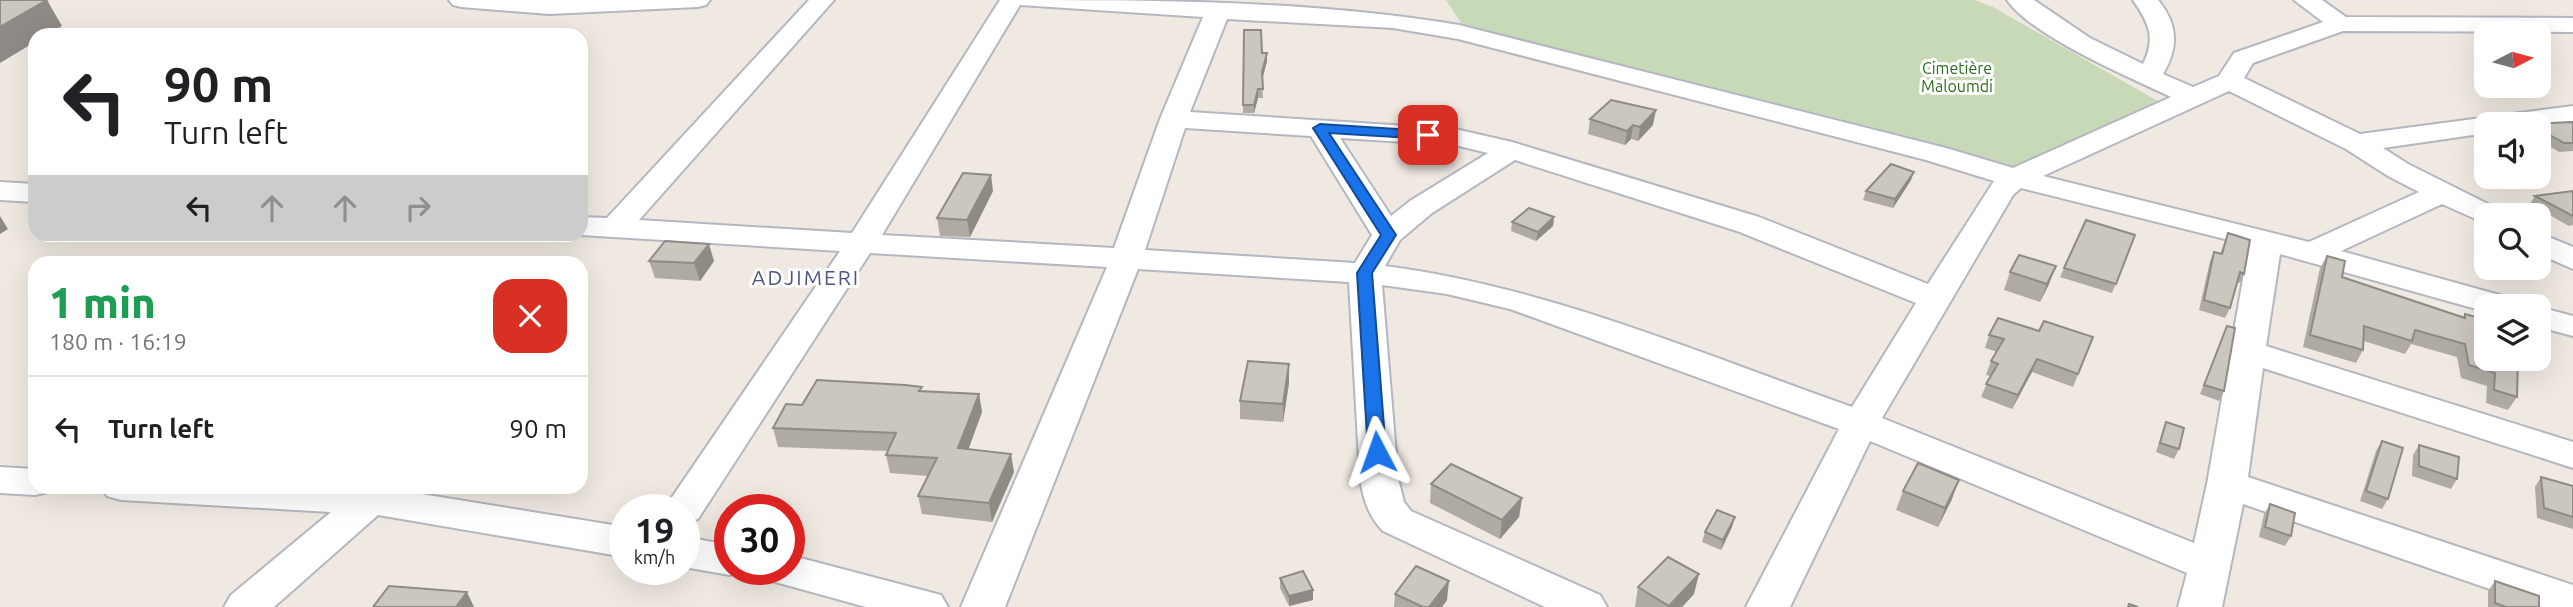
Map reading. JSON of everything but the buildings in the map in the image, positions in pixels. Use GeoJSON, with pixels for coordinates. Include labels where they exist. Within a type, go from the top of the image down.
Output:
{"type":"FeatureCollection","features":[{"type":"Feature","properties":{"kind":"street"},"geometry":{"type":"LineString","coordinates":[[461,0],[491,5],[554,7],[698,0]]}},
{"type":"Feature","properties":{"kind":"street"},"geometry":{"type":"LineString","coordinates":[[615,228],[822,0]]}},
{"type":"Feature","properties":{"kind":"street"},"geometry":{"type":"LineString","coordinates":[[694,494],[861,243],[1012,0]]}},
{"type":"Feature","properties":{"kind":"street"},"geometry":{"type":"LineString","coordinates":[[1027,0],[1214,6],[1393,21],[1459,32],[1937,154],[2015,178],[2266,240],[2474,298]]}},
{"type":"Feature","properties":{"kind":"street"},"geometry":{"type":"LineString","coordinates":[[2000,0],[2025,5],[2047,24],[2081,44],[2194,98]]}},
{"type":"Feature","properties":{"kind":"street"},"geometry":{"type":"LineString","coordinates":[[2145,0],[2158,13],[2164,33],[2161,58],[2149,76]]}},
{"type":"Feature","properties":{"kind":"street"},"geometry":{"type":"LineString","coordinates":[[2306,0],[2341,24]]}},
{"type":"Feature","properties":{"kind":"street"},"geometry":{"type":"LineString","coordinates":[[983,607],[1126,259],[1214,6]]}},
{"type":"Feature","properties":{"kind":"street"},"geometry":{"type":"LineString","coordinates":[[1768,607],[1860,423],[2001,190],[2015,178],[2229,81],[2243,58],[2341,24],[2570,27]]}},
{"type":"Feature","properties":{"kind":"street"},"geometry":{"type":"LineString","coordinates":[[2229,81],[2356,143],[2398,170],[2474,209]]}},
{"type":"Feature","properties":{"kind":"street"},"geometry":{"type":"LineString","coordinates":[[2551,117],[2573,114]]}},
{"type":"Feature","properties":{"kind":"street"},"geometry":{"type":"LineString","coordinates":[[1174,119],[1455,137],[1512,150],[1748,224],[1935,299]]}},
{"type":"Feature","properties":{"kind":"street"},"geometry":{"type":"LineString","coordinates":[[2356,143],[2474,127]]}},
{"type":"Feature","properties":{"kind":"street"},"geometry":{"type":"LineString","coordinates":[[1320,128],[1388,235]]}},
{"type":"Feature","properties":{"kind":"street"},"geometry":{"type":"LineString","coordinates":[[1512,150],[1421,206],[1388,235],[1365,273],[1379,478],[1383,502],[1388,513],[1413,530],[1585,607]]}},
{"type":"Feature","properties":{"kind":"street"},"geometry":{"type":"LineString","coordinates":[[0,191],[28,193]]}},
{"type":"Feature","properties":{"kind":"street"},"geometry":{"type":"LineString","coordinates":[[2312,253],[2442,193]]}},
{"type":"Feature","properties":{"kind":"street"},"geometry":{"type":"LineString","coordinates":[[588,226],[1365,273],[1447,284],[1521,302],[1860,423],[2208,565]]}},
{"type":"Feature","properties":{"kind":"street"},"geometry":{"type":"LineString","coordinates":[[2200,607],[2227,484],[2266,240]]}},
{"type":"Feature","properties":{"kind":"street"},"geometry":{"type":"LineString","coordinates":[[2551,320],[2573,326]]}},
{"type":"Feature","properties":{"kind":"street"},"geometry":{"type":"LineString","coordinates":[[2248,352],[2573,455]]}},
{"type":"Feature","properties":{"kind":"street"},"geometry":{"type":"LineString","coordinates":[[0,480],[28,482]]}},
{"type":"Feature","properties":{"kind":"street"},"geometry":{"type":"LineString","coordinates":[[2227,484],[2572,603]]}},
{"type":"Feature","properties":{"kind":"street"},"geometry":{"type":"LineString","coordinates":[[263,494],[370,500],[609,539]]}},
{"type":"Feature","properties":{"kind":"street"},"geometry":{"type":"LineString","coordinates":[[246,607],[370,500]]}},
{"type":"Feature","properties":{"kind":"street"},"geometry":{"type":"LineString","coordinates":[[805,575],[926,607]]}},
{"type":"Feature","properties":{"kind":"green space","name":"Cimetière Maloumdi"},"geometry":{"type":"Polygon","coordinates":[[[1446,0],[1974,0],[1993,7],[2177,112],[2014,172],[1465,29],[1446,0]]]}},
{"type":"Feature","properties":{"kind":"district","name":"ADJIMERI"},"geometry":{"type":"Point","coordinates":[806,277]}},
{"type":"Feature","properties":{"kind":"route"},"geometry":{"type":"LineString","coordinates":[[1377,452],[1365,273],[1388,235],[1320,128],[1428,135]]}}]}
